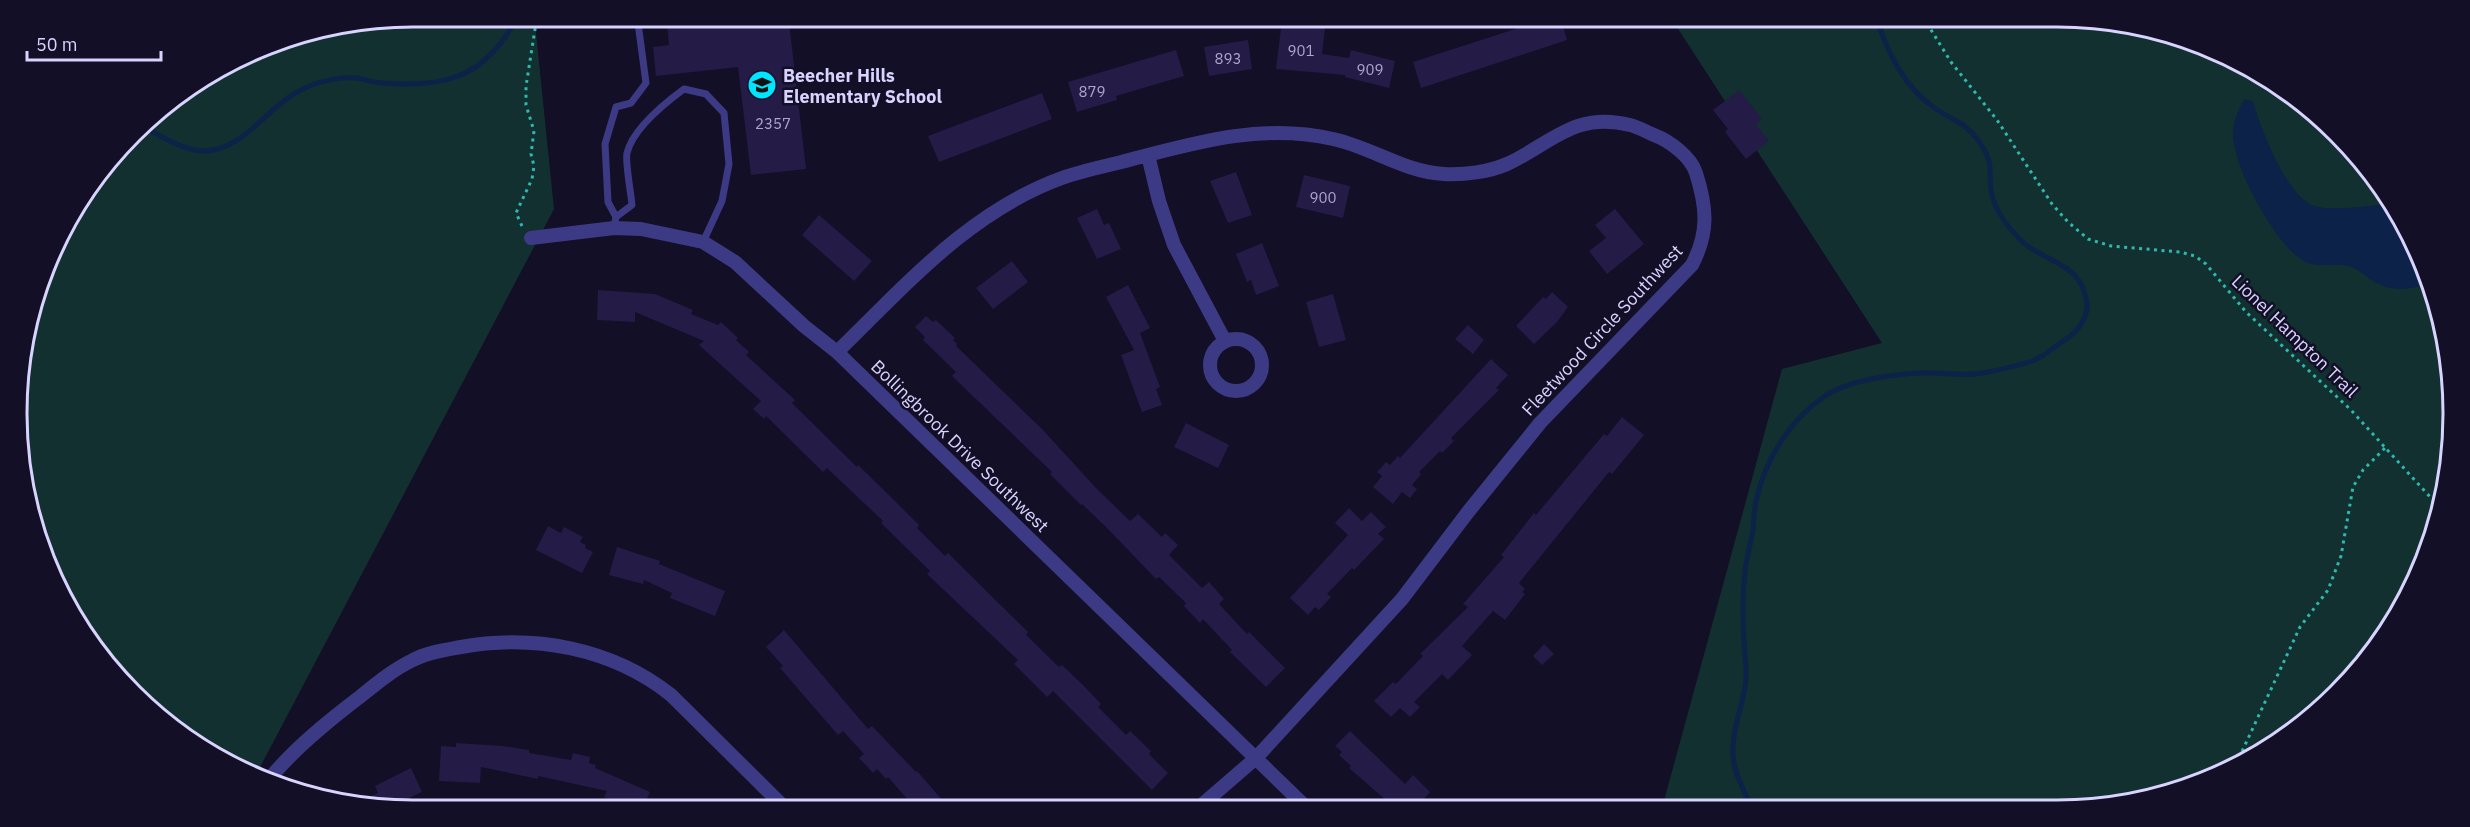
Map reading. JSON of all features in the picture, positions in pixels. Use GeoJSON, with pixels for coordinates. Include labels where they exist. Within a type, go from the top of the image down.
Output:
{"type":"FeatureCollection","features":[{"type":"Feature","properties":{"kind":"street","name":"Fleetwood Circle Southwest"},"geometry":{"type":"LineString","coordinates":[[837,352],[952,242],[993,211],[1062,178],[1243,133],[1293,132],[1336,139],[1413,169],[1443,174],[1470,174],[1506,164],[1559,132],[1581,125],[1604,122],[1630,125],[1667,140],[1694,167],[1705,202],[1705,225],[1699,252],[1692,266],[1540,423],[1467,512],[1402,599],[1256,758],[1207,800]]}},
{"type":"Feature","properties":{"kind":"street"},"geometry":{"type":"LineString","coordinates":[[1148,155],[1159,201],[1174,245],[1225,341]]}},
{"type":"Feature","properties":{"kind":"street","name":"Bollingbrook Drive Southwest"},"geometry":{"type":"LineString","coordinates":[[531,238],[615,222],[641,230],[703,242],[735,262],[804,326],[837,352],[1299,800]]}},
{"type":"Feature","properties":{"kind":"street"},"geometry":{"type":"LineString","coordinates":[[274,774],[326,723],[386,676],[413,659],[495,641],[560,645],[621,664],[653,681],[671,695],[777,800]]}},
{"type":"Feature","properties":{"kind":"lane"},"geometry":{"type":"LineString","coordinates":[[639,27],[646,83],[631,103],[616,107],[605,144],[608,202],[615,222],[632,205],[627,153],[640,129],[684,89],[706,94],[724,113],[729,164],[722,201],[703,242]]}},
{"type":"Feature","properties":{"kind":"path"},"geometry":{"type":"LineString","coordinates":[[531,238],[520,225],[516,213],[532,179],[534,166],[531,153],[534,131],[526,105],[526,86],[535,27]]}},
{"type":"Feature","properties":{"kind":"path","name":"Lionel Hampton Trail"},"geometry":{"type":"LineString","coordinates":[[1929,27],[1951,62],[1997,120],[2045,194],[2068,222],[2088,239],[2110,246],[2153,249],[2195,256],[2206,264],[2246,312],[2324,383],[2386,447],[2433,501]]}},
{"type":"Feature","properties":{"kind":"path"},"geometry":{"type":"LineString","coordinates":[[2242,752],[2300,627],[2328,590],[2341,556],[2353,487],[2363,470],[2386,447]]}},
{"type":"Feature","properties":{"kind":"green space"},"geometry":{"type":"Polygon","coordinates":[[[414,27],[535,27],[554,209],[260,768],[199,735],[140,687],[92,628],[56,561],[34,489],[27,414],[34,338],[56,266],[92,199],[140,140],[178,107],[220,79],[266,56],[313,40],[363,30],[414,27]]]}},
{"type":"Feature","properties":{"kind":"green space"},"geometry":{"type":"Polygon","coordinates":[[[1677,27],[2082,28],[2132,34],[2204,56],[2271,92],[2330,140],[2378,199],[2414,266],[2436,338],[2443,414],[2436,489],[2414,561],[2391,607],[2363,649],[2330,687],[2311,704],[2292,720],[2250,748],[2204,771],[2157,787],[2107,797],[2056,800],[1664,800],[1782,369],[1882,343],[1677,27]]]}},
{"type":"Feature","properties":{"kind":"water"},"geometry":{"type":"Polygon","coordinates":[[[2244,99],[2253,101],[2277,162],[2287,179],[2307,202],[2327,208],[2382,205],[2403,243],[2421,286],[2407,289],[2385,287],[2351,267],[2308,263],[2291,251],[2268,221],[2247,184],[2235,148],[2233,129],[2244,99]]]}},
{"type":"Feature","properties":{"kind":"building"},"geometry":{"type":"Polygon","coordinates":[[[667,27],[790,27],[806,169],[751,175],[738,67],[656,76],[653,47],[669,45],[667,27]]]}},
{"type":"Feature","properties":{"kind":"building"},"geometry":{"type":"Polygon","coordinates":[[[1281,27],[1325,27],[1322,54],[1349,58],[1351,50],[1395,61],[1389,88],[1345,77],[1345,75],[1276,69],[1281,27]]]}},
{"type":"Feature","properties":{"kind":"building"},"geometry":{"type":"Polygon","coordinates":[[[1521,27],[1563,27],[1567,40],[1421,88],[1413,62],[1521,27]]]}},
{"type":"Feature","properties":{"kind":"building"},"geometry":{"type":"Polygon","coordinates":[[[1248,40],[1252,69],[1209,76],[1204,47],[1248,40]]]}},
{"type":"Feature","properties":{"kind":"building"},"geometry":{"type":"Polygon","coordinates":[[[1176,50],[1184,76],[1116,96],[1117,100],[1077,112],[1068,82],[1176,50]]]}},
{"type":"Feature","properties":{"kind":"building"},"geometry":{"type":"Polygon","coordinates":[[[1739,90],[1762,119],[1756,125],[1769,141],[1746,159],[1725,132],[1728,129],[1713,110],[1739,90]]]}},
{"type":"Feature","properties":{"kind":"building"},"geometry":{"type":"Polygon","coordinates":[[[1042,93],[1052,119],[939,162],[928,136],[1042,93]]]}},
{"type":"Feature","properties":{"kind":"building"},"geometry":{"type":"Polygon","coordinates":[[[1236,172],[1252,215],[1228,223],[1210,181],[1236,172]]]}},
{"type":"Feature","properties":{"kind":"building"},"geometry":{"type":"Polygon","coordinates":[[[1304,175],[1350,186],[1343,218],[1296,207],[1304,175]]]}},
{"type":"Feature","properties":{"kind":"building"},"geometry":{"type":"Polygon","coordinates":[[[1097,209],[1104,225],[1109,223],[1121,249],[1097,259],[1077,218],[1097,209]]]}},
{"type":"Feature","properties":{"kind":"building"},"geometry":{"type":"Polygon","coordinates":[[[1615,209],[1644,244],[1607,274],[1589,251],[1606,238],[1595,225],[1615,209]]]}},
{"type":"Feature","properties":{"kind":"building"},"geometry":{"type":"Polygon","coordinates":[[[819,215],[872,261],[854,281],[802,235],[819,215]]]}},
{"type":"Feature","properties":{"kind":"building"},"geometry":{"type":"Polygon","coordinates":[[[1262,243],[1279,286],[1256,295],[1251,280],[1247,282],[1236,254],[1262,243]]]}},
{"type":"Feature","properties":{"kind":"building"},"geometry":{"type":"Polygon","coordinates":[[[1012,261],[1028,282],[993,309],[976,288],[1012,261]]]}},
{"type":"Feature","properties":{"kind":"building"},"geometry":{"type":"Polygon","coordinates":[[[1128,285],[1150,328],[1140,333],[1160,387],[1156,389],[1162,405],[1142,412],[1121,355],[1134,350],[1106,297],[1128,285]]]}},
{"type":"Feature","properties":{"kind":"building"},"geometry":{"type":"Polygon","coordinates":[[[598,290],[655,294],[693,310],[691,314],[718,325],[721,322],[749,352],[746,355],[795,400],[792,403],[919,525],[917,528],[945,556],[948,553],[1028,632],[1026,635],[1059,667],[1062,665],[1084,686],[1101,704],[1098,707],[1126,735],[1130,731],[1151,751],[1149,754],[1168,773],[1152,790],[1053,691],[1047,697],[1014,664],[1018,660],[927,574],[930,571],[881,523],[883,521],[827,468],[823,472],[766,416],[764,419],[753,409],[761,401],[699,345],[704,341],[635,312],[635,322],[597,320],[598,290]]]}},
{"type":"Feature","properties":{"kind":"building"},"geometry":{"type":"Polygon","coordinates":[[[1552,292],[1568,307],[1557,322],[1534,344],[1516,326],[1543,297],[1546,299],[1552,292]]]}},
{"type":"Feature","properties":{"kind":"building"},"geometry":{"type":"Polygon","coordinates":[[[1333,294],[1346,340],[1319,347],[1306,302],[1333,294]]]}},
{"type":"Feature","properties":{"kind":"building"},"geometry":{"type":"Polygon","coordinates":[[[926,316],[933,322],[936,320],[955,338],[953,340],[956,346],[1042,429],[1130,521],[1138,514],[1162,537],[1165,533],[1178,545],[1169,555],[1202,588],[1209,582],[1224,599],[1219,604],[1247,634],[1249,632],[1285,668],[1266,687],[1230,652],[1232,650],[1203,619],[1200,623],[1184,606],[1186,603],[1159,577],[1156,579],[1050,474],[1052,472],[952,376],[956,372],[923,340],[925,337],[915,327],[926,316]]]}},
{"type":"Feature","properties":{"kind":"building"},"geometry":{"type":"Polygon","coordinates":[[[1468,325],[1484,340],[1473,354],[1455,339],[1468,325]]]}},
{"type":"Feature","properties":{"kind":"building"},"geometry":{"type":"Polygon","coordinates":[[[1491,359],[1508,375],[1496,388],[1499,390],[1451,438],[1454,441],[1419,472],[1421,474],[1412,485],[1417,489],[1410,498],[1402,492],[1393,504],[1373,487],[1382,476],[1377,472],[1386,462],[1390,465],[1398,456],[1400,458],[1491,359]]]}},
{"type":"Feature","properties":{"kind":"building"},"geometry":{"type":"Polygon","coordinates":[[[1622,417],[1644,435],[1612,474],[1609,472],[1519,583],[1525,589],[1522,592],[1525,594],[1505,620],[1493,611],[1462,646],[1472,655],[1448,680],[1442,674],[1414,702],[1420,707],[1410,717],[1400,708],[1391,717],[1374,701],[1393,682],[1396,684],[1423,656],[1420,654],[1468,607],[1463,604],[1504,557],[1501,555],[1534,513],[1536,515],[1604,434],[1607,436],[1622,417]]]}},
{"type":"Feature","properties":{"kind":"building"},"geometry":{"type":"Polygon","coordinates":[[[1186,423],[1229,445],[1218,468],[1174,447],[1186,423]]]}},
{"type":"Feature","properties":{"kind":"building"},"geometry":{"type":"Polygon","coordinates":[[[1349,508],[1362,521],[1371,512],[1386,527],[1378,534],[1384,539],[1327,594],[1331,597],[1319,610],[1315,607],[1308,615],[1290,598],[1348,535],[1335,523],[1349,508]]]}},
{"type":"Feature","properties":{"kind":"building"},"geometry":{"type":"Polygon","coordinates":[[[548,526],[561,533],[564,527],[583,537],[580,542],[593,552],[582,573],[536,550],[548,526]]]}},
{"type":"Feature","properties":{"kind":"building"},"geometry":{"type":"Polygon","coordinates":[[[617,547],[660,561],[659,564],[725,591],[715,616],[670,598],[672,593],[644,580],[643,584],[609,575],[617,547]]]}},
{"type":"Feature","properties":{"kind":"building"},"geometry":{"type":"Polygon","coordinates":[[[784,630],[868,729],[872,726],[942,800],[908,800],[888,777],[886,779],[877,769],[873,773],[859,758],[864,754],[843,731],[838,735],[780,668],[783,666],[766,647],[784,630]]]}},
{"type":"Feature","properties":{"kind":"building"},"geometry":{"type":"Polygon","coordinates":[[[1544,644],[1554,654],[1542,665],[1533,656],[1544,644]]]}},
{"type":"Feature","properties":{"kind":"building"},"geometry":{"type":"Polygon","coordinates":[[[1350,731],[1405,784],[1413,775],[1430,792],[1422,800],[1386,800],[1349,768],[1351,766],[1339,755],[1342,752],[1335,746],[1350,731]]]}},
{"type":"Feature","properties":{"kind":"building"},"geometry":{"type":"Polygon","coordinates":[[[456,743],[503,746],[571,760],[573,753],[590,757],[589,763],[596,765],[595,768],[650,792],[646,800],[611,800],[604,797],[607,791],[538,776],[538,779],[481,767],[480,783],[439,781],[441,746],[456,747],[456,743]]]}},
{"type":"Feature","properties":{"kind":"building"},"geometry":{"type":"Polygon","coordinates":[[[411,768],[422,792],[406,800],[369,797],[378,793],[375,786],[411,768]]]}},
{"type":"Feature","properties":{"kind":"waterway"},"geometry":{"type":"LineString","coordinates":[[150,131],[188,148],[208,151],[218,149],[240,138],[291,96],[315,84],[349,78],[380,83],[424,83],[459,76],[489,56],[511,27]]}},
{"type":"Feature","properties":{"kind":"waterway"},"geometry":{"type":"LineString","coordinates":[[1748,800],[1733,755],[1734,733],[1746,679],[1743,620],[1746,562],[1760,486],[1780,442],[1800,417],[1825,396],[1836,390],[1862,381],[1892,375],[1977,374],[2032,361],[2073,334],[2081,325],[2087,310],[2083,289],[2077,278],[2058,263],[2025,244],[2007,224],[1994,202],[1989,162],[1980,143],[1965,127],[1925,101],[1907,81],[1892,56],[1880,27]]}},
{"type":"Feature","properties":{"kind":"place","name":"Beecher Hills Elementary School"},"geometry":{"type":"Point","coordinates":[762,85]}}]}
